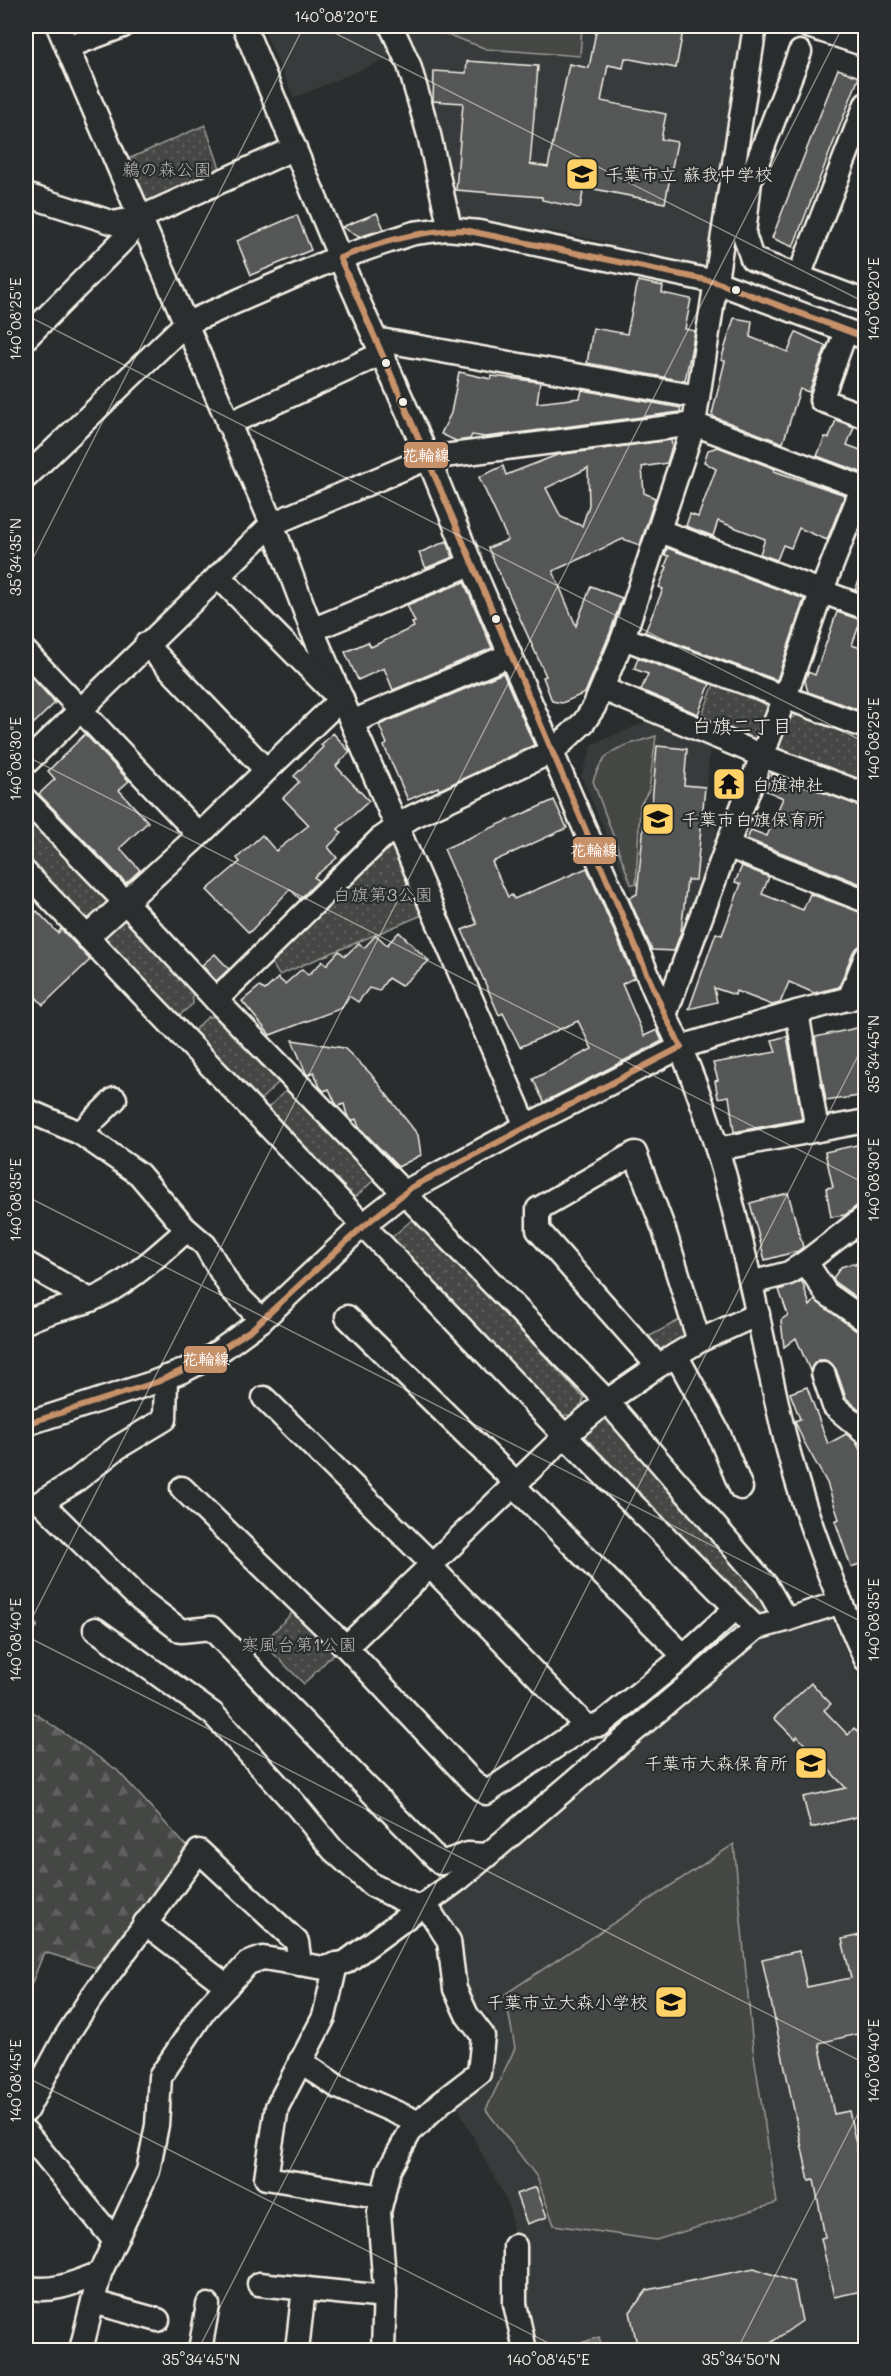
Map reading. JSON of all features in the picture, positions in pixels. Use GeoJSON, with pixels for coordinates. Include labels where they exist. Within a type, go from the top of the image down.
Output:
{"type":"FeatureCollection","features":[{"type":"Feature","properties":{"kind":"street"},"geometry":{"type":"LineString","coordinates":[[58,26],[272,524],[312,630],[526,1126]]}},
{"type":"Feature","properties":{"kind":"street"},"geometry":{"type":"LineString","coordinates":[[67,47],[123,26]]}},
{"type":"Feature","properties":{"kind":"street"},"geometry":{"type":"LineString","coordinates":[[244,26],[340,258],[428,458],[471,564],[665,1015],[681,1047],[717,1149],[735,1210],[787,1444],[807,1514],[866,1660]]}},
{"type":"Feature","properties":{"kind":"street"},"geometry":{"type":"LineString","coordinates":[[390,26],[412,75],[429,135],[450,229]]}},
{"type":"Feature","properties":{"kind":"street"},"geometry":{"type":"LineString","coordinates":[[216,1000],[380,839],[397,826],[553,751],[584,722],[603,689],[660,531],[694,424],[755,26]]}},
{"type":"Feature","properties":{"kind":"street"},"geometry":{"type":"LineString","coordinates":[[808,26],[855,36]]}},
{"type":"Feature","properties":{"kind":"street"},"geometry":{"type":"LineString","coordinates":[[800,52],[750,181],[744,234],[752,259],[866,302]]}},
{"type":"Feature","properties":{"kind":"street"},"geometry":{"type":"LineString","coordinates":[[799,276],[866,104]]}},
{"type":"Feature","properties":{"kind":"street"},"geometry":{"type":"LineString","coordinates":[[26,195],[114,224],[142,217],[295,148]]}},
{"type":"Feature","properties":{"kind":"street"},"geometry":{"type":"LineString","coordinates":[[26,338],[125,238],[142,217]]}},
{"type":"Feature","properties":{"kind":"street"},"geometry":{"type":"LineString","coordinates":[[26,477],[185,324],[340,258],[414,233],[450,229],[479,232],[716,282],[856,334],[821,400],[866,417]]}},
{"type":"Feature","properties":{"kind":"street"},"geometry":{"type":"LineString","coordinates":[[228,424],[378,346],[698,397]]}},
{"type":"Feature","properties":{"kind":"street"},"geometry":{"type":"LineString","coordinates":[[26,763],[80,708],[272,524],[428,458],[694,424],[864,489],[822,590],[785,697],[665,1015]]}},
{"type":"Feature","properties":{"kind":"street"},"geometry":{"type":"LineString","coordinates":[[660,531],[866,608]]}},
{"type":"Feature","properties":{"kind":"street"},"geometry":{"type":"LineString","coordinates":[[312,630],[471,564]]}},
{"type":"Feature","properties":{"kind":"street"},"geometry":{"type":"LineString","coordinates":[[218,576],[333,692],[342,698]]}},
{"type":"Feature","properties":{"kind":"street"},"geometry":{"type":"LineString","coordinates":[[623,638],[866,727]]}},
{"type":"Feature","properties":{"kind":"street"},"geometry":{"type":"LineString","coordinates":[[146,644],[267,770]]}},
{"type":"Feature","properties":{"kind":"street"},"geometry":{"type":"LineString","coordinates":[[26,652],[199,835]]}},
{"type":"Feature","properties":{"kind":"street"},"geometry":{"type":"LineString","coordinates":[[352,722],[510,655]]}},
{"type":"Feature","properties":{"kind":"street"},"geometry":{"type":"LineString","coordinates":[[603,689],[763,756],[866,795]]}},
{"type":"Feature","properties":{"kind":"street"},"geometry":{"type":"LineString","coordinates":[[87,937],[199,835],[342,698]]}},
{"type":"Feature","properties":{"kind":"street"},"geometry":{"type":"LineString","coordinates":[[26,800],[216,1000],[607,1401],[766,1585],[786,1620]]}},
{"type":"Feature","properties":{"kind":"street"},"geometry":{"type":"LineString","coordinates":[[727,846],[866,901]]}},
{"type":"Feature","properties":{"kind":"street"},"geometry":{"type":"LineString","coordinates":[[26,873],[87,937],[174,1041],[363,1225],[565,1436],[756,1628]]}},
{"type":"Feature","properties":{"kind":"street"},"geometry":{"type":"LineString","coordinates":[[26,1424],[166,1377],[214,1355],[262,1320],[363,1225],[405,1192],[526,1126],[681,1047],[797,1011],[857,997],[866,957]]}},
{"type":"Feature","properties":{"kind":"street"},"geometry":{"type":"LineString","coordinates":[[797,1011],[818,1130]]}},
{"type":"Feature","properties":{"kind":"street"},"geometry":{"type":"LineString","coordinates":[[80,1133],[115,1099]]}},
{"type":"Feature","properties":{"kind":"street"},"geometry":{"type":"LineString","coordinates":[[26,1110],[80,1133],[140,1174],[187,1230],[205,1245],[231,1289],[262,1320]]}},
{"type":"Feature","properties":{"kind":"street"},"geometry":{"type":"LineString","coordinates":[[717,1149],[866,1121]]}},
{"type":"Feature","properties":{"kind":"street"},"geometry":{"type":"LineString","coordinates":[[699,1341],[664,1230],[635,1153],[538,1209],[538,1230],[668,1360],[717,1432],[741,1488]]}},
{"type":"Feature","properties":{"kind":"street"},"geometry":{"type":"LineString","coordinates":[[751,1283],[789,1273],[866,1216]]}},
{"type":"Feature","properties":{"kind":"street"},"geometry":{"type":"LineString","coordinates":[[26,1322],[112,1290],[187,1230]]}},
{"type":"Feature","properties":{"kind":"street"},"geometry":{"type":"LineString","coordinates":[[806,1262],[826,1293],[866,1321]]}},
{"type":"Feature","properties":{"kind":"street"},"geometry":{"type":"LineString","coordinates":[[26,1263],[90,1300]]}},
{"type":"Feature","properties":{"kind":"street"},"geometry":{"type":"LineString","coordinates":[[346,1647],[565,1436],[607,1401],[699,1341],[758,1314]]}},
{"type":"Feature","properties":{"kind":"street"},"geometry":{"type":"LineString","coordinates":[[347,1317],[684,1656]]}},
{"type":"Feature","properties":{"kind":"street"},"geometry":{"type":"LineString","coordinates":[[823,1373],[834,1406],[866,1433]]}},
{"type":"Feature","properties":{"kind":"street"},"geometry":{"type":"LineString","coordinates":[[166,1377],[165,1419],[117,1448],[74,1482],[41,1502],[137,1597],[181,1631],[211,1628],[441,1863],[468,1854],[487,1855]]}},
{"type":"Feature","properties":{"kind":"street"},"geometry":{"type":"LineString","coordinates":[[264,1398],[431,1565],[586,1726]]}},
{"type":"Feature","properties":{"kind":"street"},"geometry":{"type":"LineString","coordinates":[[182,1488],[346,1647],[470,1779],[486,1792],[586,1726],[600,1725],[684,1656],[736,1608]]}},
{"type":"Feature","properties":{"kind":"street"},"geometry":{"type":"LineString","coordinates":[[81,2350],[100,2273],[148,2171],[157,2125],[160,2077],[204,2011],[248,1963],[263,1958],[324,1968],[346,1962],[487,1855],[756,1628],[841,1602]]}},
{"type":"Feature","properties":{"kind":"street"},"geometry":{"type":"LineString","coordinates":[[95,1629],[213,1714],[296,1805],[333,1850],[372,1885],[422,1906],[449,1941],[455,1989],[467,2015],[483,2036],[479,2073],[440,2103],[410,2132],[389,2170],[379,2212],[385,2297],[383,2350]]}},
{"type":"Feature","properties":{"kind":"street"},"geometry":{"type":"LineString","coordinates":[[26,2111],[64,2038],[199,1851],[297,1942],[300,1964]]}},
{"type":"Feature","properties":{"kind":"street"},"geometry":{"type":"LineString","coordinates":[[145,1923],[227,1986]]}},
{"type":"Feature","properties":{"kind":"street"},"geometry":{"type":"LineString","coordinates":[[336,1964],[324,2017],[277,2107],[267,2178],[383,2197]]}},
{"type":"Feature","properties":{"kind":"street"},"geometry":{"type":"LineString","coordinates":[[300,2061],[338,2087],[420,2122]]}},
{"type":"Feature","properties":{"kind":"street"},"geometry":{"type":"LineString","coordinates":[[26,2132],[115,2241]]}},
{"type":"Feature","properties":{"kind":"street"},"geometry":{"type":"LineString","coordinates":[[515,2246],[515,2304],[525,2350]]}},
{"type":"Feature","properties":{"kind":"street"},"geometry":{"type":"LineString","coordinates":[[26,2287],[34,2289],[69,2286],[100,2273]]}},
{"type":"Feature","properties":{"kind":"street"},"geometry":{"type":"LineString","coordinates":[[259,2284],[385,2297]]}},
{"type":"Feature","properties":{"kind":"street"},"geometry":{"type":"LineString","coordinates":[[297,2350],[304,2288]]}},
{"type":"Feature","properties":{"kind":"street"},"geometry":{"type":"LineString","coordinates":[[93,2302],[158,2320]]}},
{"type":"Feature","properties":{"kind":"street"},"geometry":{"type":"LineString","coordinates":[[200,2350],[208,2305]]}},
{"type":"Feature","properties":{"kind":"shaded area"},"geometry":{"type":"Polygon","coordinates":[[[262,26],[385,26],[398,54],[294,98],[262,26]]]}},
{"type":"Feature","properties":{"kind":"shaded area","name":"千葉市立 蘇我中学校"},"geometry":{"type":"Polygon","coordinates":[[[397,26],[743,26],[707,261],[696,267],[613,249],[608,243],[547,230],[537,233],[464,220],[454,214],[397,26]]]}},
{"type":"Feature","properties":{"kind":"shaded area","name":"千葉市白旗保育所"},"geometry":{"type":"Polygon","coordinates":[[[646,722],[710,745],[705,808],[719,813],[713,851],[687,921],[642,917],[581,776],[593,744],[646,722]]]}},
{"type":"Feature","properties":{"kind":"shaded area","name":"千葉市立大森小学校"},"geometry":{"type":"Polygon","coordinates":[[[828,1611],[866,1695],[865,2350],[533,2350],[509,2206],[454,2100],[488,2076],[496,2045],[491,2019],[461,1985],[455,1933],[438,1902],[753,1640],[828,1611]]]}},
{"type":"Feature","properties":{"kind":"green space"},"geometry":{"type":"Polygon","coordinates":[[[424,26],[582,26],[580,56],[487,49],[424,26]]]}},
{"type":"Feature","properties":{"kind":"green space","name":"鵜の森公園"},"geometry":{"type":"Polygon","coordinates":[[[205,125],[221,171],[147,205],[126,160],[205,125]]]}},
{"type":"Feature","properties":{"kind":"green space"},"geometry":{"type":"Polygon","coordinates":[[[715,682],[764,702],[770,714],[762,736],[749,743],[699,723],[715,682]]]}},
{"type":"Feature","properties":{"kind":"green space"},"geometry":{"type":"Polygon","coordinates":[[[800,714],[865,740],[865,787],[782,755],[776,741],[784,721],[800,714]]]}},
{"type":"Feature","properties":{"kind":"green space"},"geometry":{"type":"Polygon","coordinates":[[[656,736],[649,790],[640,805],[636,884],[631,884],[593,781],[603,760],[617,749],[656,736]]]}},
{"type":"Feature","properties":{"kind":"green space"},"geometry":{"type":"Polygon","coordinates":[[[26,817],[109,903],[86,924],[26,863],[26,817]]]}},
{"type":"Feature","properties":{"kind":"green space","name":"白旗第3公園"},"geometry":{"type":"Polygon","coordinates":[[[383,847],[400,847],[427,913],[279,975],[269,959],[383,847]]]}},
{"type":"Feature","properties":{"kind":"green space"},"geometry":{"type":"Polygon","coordinates":[[[120,915],[192,991],[193,1004],[181,1014],[172,1014],[99,936],[120,915]]]}},
{"type":"Feature","properties":{"kind":"green space"},"geometry":{"type":"Polygon","coordinates":[[[217,1016],[280,1081],[258,1102],[194,1036],[196,1028],[208,1017],[217,1016]]]}},
{"type":"Feature","properties":{"kind":"green space"},"geometry":{"type":"Polygon","coordinates":[[[287,1089],[374,1180],[351,1201],[265,1111],[287,1089]]]}},
{"type":"Feature","properties":{"kind":"green space"},"geometry":{"type":"Polygon","coordinates":[[[414,1218],[584,1398],[582,1405],[572,1415],[560,1415],[391,1238],[414,1218]]]}},
{"type":"Feature","properties":{"kind":"green space"},"geometry":{"type":"Polygon","coordinates":[[[685,1317],[691,1334],[660,1353],[646,1338],[685,1317]]]}},
{"type":"Feature","properties":{"kind":"green space"},"geometry":{"type":"Polygon","coordinates":[[[603,1413],[768,1604],[766,1613],[760,1618],[754,1616],[581,1433],[603,1413]]]}},
{"type":"Feature","properties":{"kind":"green space","name":"寒風台第1公園"},"geometry":{"type":"Polygon","coordinates":[[[297,1608],[338,1649],[304,1684],[263,1643],[297,1608]]]}},
{"type":"Feature","properties":{"kind":"green space"},"geometry":{"type":"Polygon","coordinates":[[[26,1707],[117,1770],[188,1848],[96,1968],[44,1952],[26,1998],[26,1707]]]}},
{"type":"Feature","properties":{"kind":"green space"},"geometry":{"type":"Polygon","coordinates":[[[734,1844],[753,2049],[777,2203],[656,2240],[554,2225],[537,2177],[486,2110],[515,2048],[505,1994],[734,1844]]]}},
{"type":"Feature","properties":{"kind":"water"},"geometry":{"type":"Polygon","coordinates":[[[599,2337],[603,2350],[560,2350],[599,2337]]]}},
{"type":"Feature","properties":{"kind":"building"},"geometry":{"type":"Polygon","coordinates":[[[597,26],[684,26],[676,68],[625,58],[623,68],[608,65],[601,101],[666,114],[661,139],[677,142],[665,203],[584,187],[580,208],[542,200],[542,197],[456,190],[463,103],[433,101],[434,71],[466,73],[467,61],[538,66],[530,164],[548,167],[569,64],[589,68],[597,26]]]}},
{"type":"Feature","properties":{"kind":"building"},"geometry":{"type":"Polygon","coordinates":[[[838,69],[859,77],[793,247],[772,238],[838,69]]]}},
{"type":"Feature","properties":{"kind":"building"},"geometry":{"type":"Polygon","coordinates":[[[377,213],[384,229],[359,237],[342,227],[377,213]]]}},
{"type":"Feature","properties":{"kind":"building"},"geometry":{"type":"Polygon","coordinates":[[[297,215],[311,250],[251,275],[237,241],[297,215]]]}},
{"type":"Feature","properties":{"kind":"building"},"geometry":{"type":"Polygon","coordinates":[[[638,281],[663,286],[662,293],[691,299],[685,329],[695,331],[685,381],[587,363],[593,328],[627,334],[638,281]]]}},
{"type":"Feature","properties":{"kind":"building"},"geometry":{"type":"Polygon","coordinates":[[[734,318],[752,321],[750,337],[788,352],[796,332],[826,346],[809,392],[800,389],[783,443],[714,417],[712,414],[725,361],[721,360],[734,318]]]}},
{"type":"Feature","properties":{"kind":"building"},"geometry":{"type":"Polygon","coordinates":[[[459,372],[491,379],[492,376],[540,382],[537,403],[580,398],[582,390],[681,408],[680,412],[485,437],[472,435],[470,439],[456,441],[441,434],[451,413],[459,372]]]}},
{"type":"Feature","properties":{"kind":"building"},"geometry":{"type":"Polygon","coordinates":[[[836,420],[854,427],[847,445],[866,452],[866,474],[817,456],[825,437],[829,438],[836,420]]]}},
{"type":"Feature","properties":{"kind":"building"},"geometry":{"type":"Polygon","coordinates":[[[671,440],[672,446],[667,463],[642,467],[644,493],[655,498],[640,545],[623,539],[553,571],[576,626],[591,586],[622,598],[585,693],[562,703],[552,701],[543,677],[546,676],[488,548],[508,540],[479,477],[503,466],[506,475],[557,455],[671,440]],[[588,468],[546,488],[561,517],[582,526],[589,505],[588,468]]]}},
{"type":"Feature","properties":{"kind":"building"},"geometry":{"type":"Polygon","coordinates":[[[718,447],[775,469],[774,471],[845,495],[827,540],[799,528],[791,548],[783,545],[777,560],[760,554],[765,539],[718,521],[713,536],[686,526],[690,514],[698,517],[716,469],[704,462],[708,450],[718,447]]]}},
{"type":"Feature","properties":{"kind":"building"},"geometry":{"type":"Polygon","coordinates":[[[447,541],[453,557],[426,568],[419,553],[447,541]]]}},
{"type":"Feature","properties":{"kind":"building"},"geometry":{"type":"Polygon","coordinates":[[[667,548],[804,599],[777,680],[645,632],[663,589],[659,587],[667,567],[665,566],[669,556],[665,555],[667,548]]]}},
{"type":"Feature","properties":{"kind":"building"},"geometry":{"type":"Polygon","coordinates":[[[866,567],[866,593],[855,590],[866,567]]]}},
{"type":"Feature","properties":{"kind":"building"},"geometry":{"type":"Polygon","coordinates":[[[464,582],[492,648],[393,690],[384,668],[358,680],[345,652],[368,642],[371,647],[414,627],[412,623],[415,622],[407,605],[464,582]]]}},
{"type":"Feature","properties":{"kind":"building"},"geometry":{"type":"Polygon","coordinates":[[[837,612],[861,620],[852,645],[866,650],[866,702],[862,711],[808,692],[805,681],[808,672],[815,675],[837,612]]]}},
{"type":"Feature","properties":{"kind":"building"},"geometry":{"type":"Polygon","coordinates":[[[638,658],[710,684],[698,714],[641,690],[648,674],[634,669],[638,658]]]}},
{"type":"Feature","properties":{"kind":"building"},"geometry":{"type":"Polygon","coordinates":[[[26,671],[55,703],[26,731],[26,671]]]}},
{"type":"Feature","properties":{"kind":"building"},"geometry":{"type":"Polygon","coordinates":[[[503,673],[534,745],[439,790],[438,787],[408,800],[384,746],[387,744],[379,725],[503,673]]]}},
{"type":"Feature","properties":{"kind":"building"},"geometry":{"type":"Polygon","coordinates":[[[333,733],[350,752],[336,766],[369,801],[338,829],[342,833],[328,847],[337,858],[314,877],[318,881],[300,899],[290,889],[249,933],[207,890],[240,862],[237,858],[262,835],[276,851],[309,825],[283,798],[299,782],[294,776],[323,747],[321,745],[333,733]]]}},
{"type":"Feature","properties":{"kind":"building"},"geometry":{"type":"Polygon","coordinates":[[[85,734],[129,781],[119,790],[148,822],[120,848],[140,870],[126,883],[39,794],[55,779],[48,771],[85,734]]]}},
{"type":"Feature","properties":{"kind":"building"},"geometry":{"type":"Polygon","coordinates":[[[657,746],[687,749],[684,785],[705,787],[696,880],[687,880],[681,932],[674,951],[652,950],[629,898],[637,894],[645,814],[651,814],[657,746]]]}},
{"type":"Feature","properties":{"kind":"building"},"geometry":{"type":"Polygon","coordinates":[[[772,774],[866,808],[866,886],[747,839],[751,830],[767,836],[783,798],[765,790],[772,774]]]}},
{"type":"Feature","properties":{"kind":"building"},"geometry":{"type":"Polygon","coordinates":[[[554,800],[567,828],[492,862],[508,897],[512,895],[514,899],[587,868],[634,978],[622,984],[644,1036],[657,1030],[662,1041],[544,1102],[533,1079],[592,1049],[578,1021],[520,1047],[503,1013],[499,1015],[462,930],[477,924],[444,849],[554,800]]]}},
{"type":"Feature","properties":{"kind":"building"},"geometry":{"type":"Polygon","coordinates":[[[742,866],[769,877],[762,894],[803,910],[810,894],[866,914],[866,934],[861,945],[853,952],[839,987],[814,993],[789,982],[780,1003],[772,1005],[736,991],[735,995],[714,988],[717,1002],[689,1009],[716,933],[722,935],[741,884],[735,882],[742,866]]]}},
{"type":"Feature","properties":{"kind":"building"},"geometry":{"type":"Polygon","coordinates":[[[37,911],[58,933],[61,929],[90,960],[43,1005],[26,986],[26,923],[37,911]]]}},
{"type":"Feature","properties":{"kind":"building"},"geometry":{"type":"Polygon","coordinates":[[[399,932],[429,961],[401,986],[388,978],[379,991],[369,988],[358,1002],[349,996],[342,1008],[270,1035],[242,1001],[259,987],[265,990],[278,978],[285,984],[302,969],[308,975],[323,961],[326,965],[339,951],[345,956],[359,943],[364,948],[376,935],[387,945],[399,932]]]}},
{"type":"Feature","properties":{"kind":"building"},"geometry":{"type":"Polygon","coordinates":[[[215,954],[229,969],[216,981],[202,965],[215,954]]]}},
{"type":"Feature","properties":{"kind":"building"},"geometry":{"type":"Polygon","coordinates":[[[866,1026],[866,1095],[826,1101],[815,1037],[866,1026]]]}},
{"type":"Feature","properties":{"kind":"building"},"geometry":{"type":"Polygon","coordinates":[[[787,1036],[802,1119],[734,1132],[729,1096],[718,1098],[715,1081],[718,1080],[713,1063],[776,1052],[772,1040],[787,1036]]]}},
{"type":"Feature","properties":{"kind":"building"},"geometry":{"type":"Polygon","coordinates":[[[292,1040],[344,1048],[370,1073],[418,1135],[421,1155],[398,1167],[359,1127],[356,1119],[352,1121],[347,1115],[344,1104],[338,1106],[329,1089],[324,1091],[320,1087],[314,1072],[308,1075],[306,1073],[292,1040]]]}},
{"type":"Feature","properties":{"kind":"building"},"geometry":{"type":"Polygon","coordinates":[[[866,1143],[866,1203],[858,1205],[845,1215],[831,1217],[826,1188],[833,1187],[825,1152],[866,1143]]]}},
{"type":"Feature","properties":{"kind":"building"},"geometry":{"type":"Polygon","coordinates":[[[788,1193],[803,1247],[798,1251],[765,1260],[750,1203],[788,1193]]]}},
{"type":"Feature","properties":{"kind":"building"},"geometry":{"type":"Polygon","coordinates":[[[866,1251],[866,1304],[836,1283],[833,1278],[841,1267],[853,1263],[855,1265],[866,1251]]]}},
{"type":"Feature","properties":{"kind":"building"},"geometry":{"type":"Polygon","coordinates":[[[802,1281],[810,1306],[815,1300],[858,1332],[866,1334],[866,1415],[846,1398],[836,1369],[831,1363],[818,1360],[810,1371],[796,1338],[784,1347],[781,1320],[788,1315],[779,1290],[802,1281]]]}},
{"type":"Feature","properties":{"kind":"building"},"geometry":{"type":"Polygon","coordinates":[[[807,1387],[828,1444],[846,1434],[856,1442],[866,1462],[866,1562],[851,1567],[835,1521],[839,1519],[827,1483],[795,1421],[800,1419],[790,1393],[807,1387]]]}},
{"type":"Feature","properties":{"kind":"building"},"geometry":{"type":"Polygon","coordinates":[[[811,1683],[831,1704],[824,1710],[848,1735],[854,1728],[866,1740],[866,1807],[856,1817],[811,1828],[803,1797],[846,1788],[797,1736],[795,1739],[774,1718],[811,1683]]]}},
{"type":"Feature","properties":{"kind":"building"},"geometry":{"type":"Polygon","coordinates":[[[866,1934],[866,2032],[819,2043],[834,2114],[849,2111],[859,2158],[866,2156],[866,2190],[861,2191],[866,2212],[866,2290],[834,2297],[821,2238],[825,2237],[814,2180],[809,2181],[762,1959],[799,1951],[807,1987],[851,1978],[842,1939],[866,1934]]]}},
{"type":"Feature","properties":{"kind":"building"},"geometry":{"type":"Polygon","coordinates":[[[536,2187],[547,2217],[527,2224],[516,2194],[536,2187]]]}},
{"type":"Feature","properties":{"kind":"building"},"geometry":{"type":"Polygon","coordinates":[[[754,2268],[794,2282],[802,2321],[769,2344],[739,2350],[638,2350],[630,2312],[647,2290],[754,2268]]]}},
{"type":"Feature","properties":{"kind":"waterway"},"geometry":{"type":"LineString","coordinates":[[26,1618],[35,1626]]}},
{"type":"Feature","properties":{"kind":"transit line","name":"花輪線"},"geometry":{"type":"LineString","coordinates":[[340,258],[400,238],[432,232],[464,230],[716,282],[866,338]]}},
{"type":"Feature","properties":{"kind":"transit line","name":"花輪線"},"geometry":{"type":"LineString","coordinates":[[340,258],[665,1015],[681,1047]]}},
{"type":"Feature","properties":{"kind":"transit line","name":"花輪線"},"geometry":{"type":"LineString","coordinates":[[26,1424],[157,1382],[207,1359],[252,1329],[359,1230],[412,1187],[681,1047]]}},
{"type":"Feature","properties":{"kind":"place","name":"千葉市立 蘇我中学校"},"geometry":{"type":"Point","coordinates":[582,174]}},
{"type":"Feature","properties":{"kind":"place","name":"白旗神社"},"geometry":{"type":"Point","coordinates":[729,784]}},
{"type":"Feature","properties":{"kind":"place","name":"千葉市白旗保育所"},"geometry":{"type":"Point","coordinates":[658,819]}},
{"type":"Feature","properties":{"kind":"place","name":"千葉市大森保育所"},"geometry":{"type":"Point","coordinates":[811,1763]}},
{"type":"Feature","properties":{"kind":"place","name":"千葉市立大森小学校"},"geometry":{"type":"Point","coordinates":[671,2002]}},
{"type":"Feature","properties":{"kind":"district","name":"白旗二丁目"},"geometry":{"type":"Point","coordinates":[742,725]}}]}
